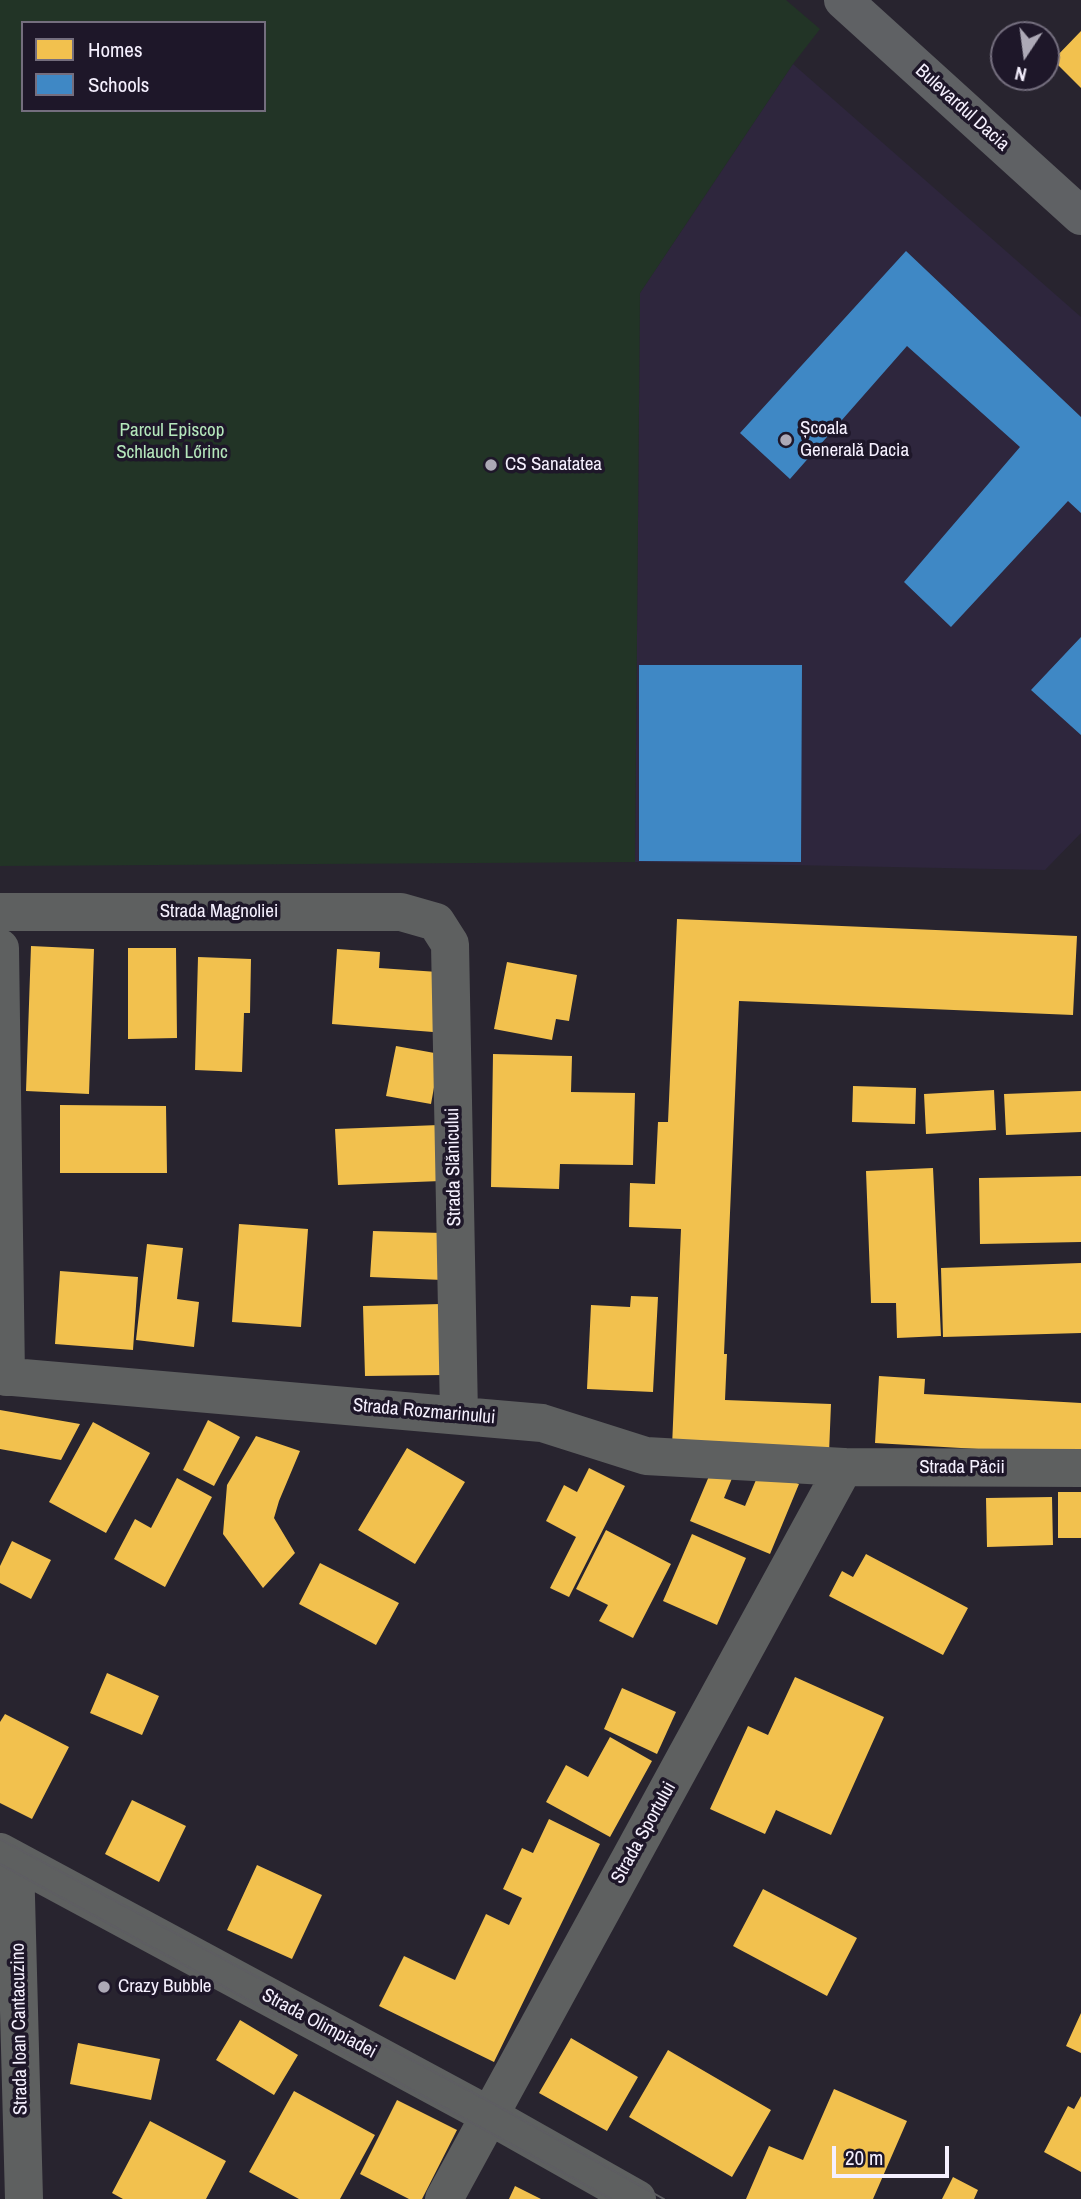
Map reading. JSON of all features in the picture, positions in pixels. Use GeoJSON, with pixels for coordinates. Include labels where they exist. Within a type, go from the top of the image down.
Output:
{"type":"FeatureCollection","features":[{"type":"Feature","properties":{"kind":"main road","name":"Bulevardul Dacia"},"geometry":{"type":"LineString","coordinates":[[844,0],[1081,216]]}},
{"type":"Feature","properties":{"kind":"street","name":"Strada Magnoliei"},"geometry":{"type":"LineString","coordinates":[[0,912],[401,912],[436,922]]}},
{"type":"Feature","properties":{"kind":"street","name":"Strada Slănicului"},"geometry":{"type":"LineString","coordinates":[[436,922],[450,944],[460,1415]]}},
{"type":"Feature","properties":{"kind":"street"},"geometry":{"type":"LineString","coordinates":[[0,948],[3,1376]]}},
{"type":"Feature","properties":{"kind":"street","name":"Strada Rozmarinului"},"geometry":{"type":"LineString","coordinates":[[3,1376],[542,1423],[646,1456],[844,1467]]}},
{"type":"Feature","properties":{"kind":"street","name":"Strada Păcii"},"geometry":{"type":"LineString","coordinates":[[844,1467],[1081,1468]]}},
{"type":"Feature","properties":{"kind":"street","name":"Strada Sportului"},"geometry":{"type":"LineString","coordinates":[[444,2199],[844,1467]]}},
{"type":"Feature","properties":{"kind":"street","name":"Strada Olimpiadei"},"geometry":{"type":"LineString","coordinates":[[8,1856],[490,2116],[637,2199]]}},
{"type":"Feature","properties":{"kind":"street","name":"Strada Ioan Cantacuzino"},"geometry":{"type":"LineString","coordinates":[[8,1856],[24,2199]]}},
{"type":"Feature","properties":{"kind":"shaded area"},"geometry":{"type":"Polygon","coordinates":[[[793,64],[1081,317],[1081,833],[1045,870],[635,862],[640,293],[793,64]]]}},
{"type":"Feature","properties":{"kind":"green space","name":"Parcul Episcop Schlauch Lőrinc"},"geometry":{"type":"Polygon","coordinates":[[[0,0],[786,0],[820,29],[793,64],[640,293],[635,862],[0,866],[0,0]]]}},
{"type":"Feature","properties":{"kind":"building: Homes"},"geometry":{"type":"Polygon","coordinates":[[[1081,31],[1081,88],[1060,67],[1060,53],[1081,31]]]}},
{"type":"Feature","properties":{"kind":"building: Homes"},"geometry":{"type":"Polygon","coordinates":[[[677,919],[1077,936],[1073,1015],[739,1001],[724,1354],[727,1354],[725,1400],[831,1404],[829,1453],[672,1447],[681,1229],[629,1227],[630,1183],[655,1184],[658,1122],[668,1122],[677,919]]]}},
{"type":"Feature","properties":{"kind":"building: Homes"},"geometry":{"type":"Polygon","coordinates":[[[31,946],[94,949],[89,1094],[26,1091],[31,946]]]}},
{"type":"Feature","properties":{"kind":"building: Homes"},"geometry":{"type":"Polygon","coordinates":[[[128,948],[176,948],[177,1038],[128,1039],[128,948]]]}},
{"type":"Feature","properties":{"kind":"building: Homes"},"geometry":{"type":"Polygon","coordinates":[[[337,949],[380,952],[379,968],[438,972],[433,1032],[332,1024],[337,949]]]}},
{"type":"Feature","properties":{"kind":"building: Homes"},"geometry":{"type":"Polygon","coordinates":[[[198,957],[251,959],[250,1013],[244,1013],[242,1072],[195,1070],[198,957]]]}},
{"type":"Feature","properties":{"kind":"building: Homes"},"geometry":{"type":"Polygon","coordinates":[[[507,962],[577,975],[569,1021],[556,1019],[552,1040],[494,1029],[507,962]]]}},
{"type":"Feature","properties":{"kind":"building: Homes"},"geometry":{"type":"Polygon","coordinates":[[[396,1046],[440,1054],[431,1104],[386,1096],[396,1046]]]}},
{"type":"Feature","properties":{"kind":"building: Homes"},"geometry":{"type":"Polygon","coordinates":[[[493,1054],[572,1056],[571,1092],[635,1093],[633,1165],[560,1164],[559,1189],[491,1187],[493,1054]]]}},
{"type":"Feature","properties":{"kind":"building: Homes"},"geometry":{"type":"Polygon","coordinates":[[[853,1086],[916,1088],[915,1124],[852,1122],[853,1086]]]}},
{"type":"Feature","properties":{"kind":"building: Homes"},"geometry":{"type":"Polygon","coordinates":[[[994,1090],[996,1130],[926,1134],[924,1094],[994,1090]]]}},
{"type":"Feature","properties":{"kind":"building: Homes"},"geometry":{"type":"Polygon","coordinates":[[[1081,1091],[1081,1132],[1006,1135],[1004,1094],[1081,1091]]]}},
{"type":"Feature","properties":{"kind":"building: Homes"},"geometry":{"type":"Polygon","coordinates":[[[60,1105],[166,1106],[167,1173],[60,1173],[60,1105]]]}},
{"type":"Feature","properties":{"kind":"building: Homes"},"geometry":{"type":"Polygon","coordinates":[[[439,1125],[441,1181],[338,1185],[335,1129],[439,1125]]]}},
{"type":"Feature","properties":{"kind":"building: Homes"},"geometry":{"type":"Polygon","coordinates":[[[933,1168],[941,1336],[897,1338],[896,1303],[871,1303],[866,1171],[933,1168]]]}},
{"type":"Feature","properties":{"kind":"building: Homes"},"geometry":{"type":"Polygon","coordinates":[[[1081,1176],[1081,1242],[980,1244],[979,1178],[1081,1176]]]}},
{"type":"Feature","properties":{"kind":"building: Homes"},"geometry":{"type":"Polygon","coordinates":[[[239,1224],[308,1229],[301,1327],[232,1322],[239,1224]]]}},
{"type":"Feature","properties":{"kind":"building: Homes"},"geometry":{"type":"Polygon","coordinates":[[[373,1231],[442,1233],[443,1280],[370,1277],[373,1231]]]}},
{"type":"Feature","properties":{"kind":"building: Homes"},"geometry":{"type":"Polygon","coordinates":[[[147,1244],[183,1248],[177,1299],[199,1302],[194,1347],[136,1340],[147,1244]]]}},
{"type":"Feature","properties":{"kind":"building: Homes"},"geometry":{"type":"Polygon","coordinates":[[[1081,1263],[1081,1333],[943,1337],[941,1268],[1081,1263]]]}},
{"type":"Feature","properties":{"kind":"building: Homes"},"geometry":{"type":"Polygon","coordinates":[[[60,1271],[138,1277],[133,1350],[55,1344],[60,1271]]]}},
{"type":"Feature","properties":{"kind":"building: Homes"},"geometry":{"type":"Polygon","coordinates":[[[631,1296],[658,1297],[653,1392],[587,1389],[591,1305],[630,1307],[631,1296]]]}},
{"type":"Feature","properties":{"kind":"building: Homes"},"geometry":{"type":"Polygon","coordinates":[[[441,1304],[443,1375],[365,1376],[363,1306],[441,1304]]]}},
{"type":"Feature","properties":{"kind":"building: Homes"},"geometry":{"type":"Polygon","coordinates":[[[879,1376],[925,1379],[924,1394],[1081,1403],[1081,1455],[875,1443],[879,1376]]]}},
{"type":"Feature","properties":{"kind":"building: Homes"},"geometry":{"type":"Polygon","coordinates":[[[0,1410],[80,1424],[61,1460],[0,1449],[0,1410]]]}},
{"type":"Feature","properties":{"kind":"building: Homes"},"geometry":{"type":"Polygon","coordinates":[[[208,1420],[240,1437],[214,1486],[183,1470],[208,1420]]]}},
{"type":"Feature","properties":{"kind":"building: Homes"},"geometry":{"type":"Polygon","coordinates":[[[93,1422],[150,1453],[106,1533],[49,1502],[93,1422]]]}},
{"type":"Feature","properties":{"kind":"building: Homes"},"geometry":{"type":"Polygon","coordinates":[[[256,1436],[300,1451],[274,1518],[295,1553],[263,1588],[223,1534],[227,1485],[256,1436]]]}},
{"type":"Feature","properties":{"kind":"building: Homes"},"geometry":{"type":"Polygon","coordinates":[[[407,1448],[465,1482],[415,1564],[358,1530],[407,1448]]]}},
{"type":"Feature","properties":{"kind":"building: Homes"},"geometry":{"type":"Polygon","coordinates":[[[715,1462],[735,1471],[724,1498],[745,1506],[761,1468],[799,1484],[770,1554],[690,1521],[715,1462]]]}},
{"type":"Feature","properties":{"kind":"building: Homes"},"geometry":{"type":"Polygon","coordinates":[[[589,1468],[625,1486],[569,1597],[550,1588],[576,1537],[546,1521],[564,1485],[577,1492],[589,1468]]]}},
{"type":"Feature","properties":{"kind":"building: Homes"},"geometry":{"type":"Polygon","coordinates":[[[177,1478],[212,1497],[165,1587],[114,1559],[135,1519],[151,1528],[177,1478]]]}},
{"type":"Feature","properties":{"kind":"building: Homes"},"geometry":{"type":"Polygon","coordinates":[[[1058,1492],[1081,1492],[1081,1538],[1058,1538],[1058,1492]]]}},
{"type":"Feature","properties":{"kind":"building: Homes"},"geometry":{"type":"Polygon","coordinates":[[[1052,1497],[1053,1545],[987,1547],[986,1498],[1052,1497]]]}},
{"type":"Feature","properties":{"kind":"building: Homes"},"geometry":{"type":"Polygon","coordinates":[[[606,1530],[671,1564],[633,1638],[599,1621],[608,1605],[576,1589],[606,1530]]]}},
{"type":"Feature","properties":{"kind":"building: Homes"},"geometry":{"type":"Polygon","coordinates":[[[692,1534],[746,1558],[717,1625],[663,1601],[692,1534]]]}},
{"type":"Feature","properties":{"kind":"building: Homes"},"geometry":{"type":"Polygon","coordinates":[[[12,1541],[51,1560],[31,1599],[0,1583],[0,1566],[12,1541]]]}},
{"type":"Feature","properties":{"kind":"building: Homes"},"geometry":{"type":"Polygon","coordinates":[[[866,1554],[968,1608],[943,1655],[829,1596],[842,1571],[853,1577],[866,1554]]]}},
{"type":"Feature","properties":{"kind":"building: Homes"},"geometry":{"type":"Polygon","coordinates":[[[320,1563],[399,1603],[376,1645],[299,1604],[320,1563]]]}},
{"type":"Feature","properties":{"kind":"building: Homes"},"geometry":{"type":"Polygon","coordinates":[[[107,1673],[159,1696],[142,1735],[90,1713],[107,1673]]]}},
{"type":"Feature","properties":{"kind":"building: Homes"},"geometry":{"type":"Polygon","coordinates":[[[795,1677],[884,1717],[831,1835],[776,1810],[765,1834],[710,1809],[748,1726],[768,1735],[795,1677]]]}},
{"type":"Feature","properties":{"kind":"building: Homes"},"geometry":{"type":"Polygon","coordinates":[[[622,1688],[676,1712],[657,1754],[604,1729],[622,1688]]]}},
{"type":"Feature","properties":{"kind":"building: Homes"},"geometry":{"type":"Polygon","coordinates":[[[5,1714],[69,1747],[32,1819],[0,1803],[0,1722],[5,1714]]]}},
{"type":"Feature","properties":{"kind":"building: Homes"},"geometry":{"type":"Polygon","coordinates":[[[610,1737],[652,1761],[610,1837],[546,1802],[566,1765],[588,1777],[610,1737]]]}},
{"type":"Feature","properties":{"kind":"building: Homes"},"geometry":{"type":"Polygon","coordinates":[[[132,1800],[186,1826],[159,1882],[105,1854],[132,1800]]]}},
{"type":"Feature","properties":{"kind":"building: Homes"},"geometry":{"type":"Polygon","coordinates":[[[549,1819],[600,1844],[494,2062],[379,2006],[404,1956],[455,1980],[486,1914],[509,1925],[522,1898],[503,1889],[522,1848],[533,1853],[549,1819]]]}},
{"type":"Feature","properties":{"kind":"building: Homes"},"geometry":{"type":"Polygon","coordinates":[[[257,1865],[322,1895],[292,1959],[227,1930],[257,1865]]]}},
{"type":"Feature","properties":{"kind":"building: Homes"},"geometry":{"type":"Polygon","coordinates":[[[763,1889],[857,1938],[827,1996],[733,1946],[763,1889]]]}},
{"type":"Feature","properties":{"kind":"building: Homes"},"geometry":{"type":"Polygon","coordinates":[[[1081,2013],[1081,2053],[1066,2046],[1081,2013]]]}},
{"type":"Feature","properties":{"kind":"building: Homes"},"geometry":{"type":"Polygon","coordinates":[[[240,2020],[298,2055],[274,2095],[216,2060],[240,2020]]]}},
{"type":"Feature","properties":{"kind":"building: Homes"},"geometry":{"type":"Polygon","coordinates":[[[571,2038],[638,2077],[607,2131],[539,2093],[571,2038]]]}},
{"type":"Feature","properties":{"kind":"building: Homes"},"geometry":{"type":"Polygon","coordinates":[[[78,2043],[160,2059],[151,2100],[70,2084],[78,2043]]]}},
{"type":"Feature","properties":{"kind":"building: Homes"},"geometry":{"type":"Polygon","coordinates":[[[668,2050],[771,2110],[732,2177],[629,2117],[668,2050]]]}},
{"type":"Feature","properties":{"kind":"building: Homes"},"geometry":{"type":"Polygon","coordinates":[[[834,2089],[907,2121],[873,2199],[746,2199],[769,2146],[803,2160],[834,2089]]]}},
{"type":"Feature","properties":{"kind":"building: Homes"},"geometry":{"type":"Polygon","coordinates":[[[294,2091],[375,2135],[340,2199],[299,2199],[249,2172],[294,2091]]]}},
{"type":"Feature","properties":{"kind":"building: Homes"},"geometry":{"type":"Polygon","coordinates":[[[1081,2096],[1081,2172],[1044,2152],[1068,2106],[1074,2109],[1081,2096]]]}},
{"type":"Feature","properties":{"kind":"building: Homes"},"geometry":{"type":"Polygon","coordinates":[[[397,2100],[457,2130],[422,2199],[409,2199],[360,2174],[397,2100]]]}},
{"type":"Feature","properties":{"kind":"building: Homes"},"geometry":{"type":"Polygon","coordinates":[[[150,2121],[226,2161],[206,2199],[123,2199],[112,2193],[150,2121]]]}},
{"type":"Feature","properties":{"kind":"building: Homes"},"geometry":{"type":"Polygon","coordinates":[[[953,2177],[978,2190],[974,2199],[942,2199],[953,2177]]]}},
{"type":"Feature","properties":{"kind":"building: Homes"},"geometry":{"type":"Polygon","coordinates":[[[515,2186],[541,2199],[509,2199],[515,2186]]]}},
{"type":"Feature","properties":{"kind":"building: Schools","name":"Școala Generală Dacia"},"geometry":{"type":"Polygon","coordinates":[[[906,251],[1081,417],[1081,513],[1068,501],[951,627],[904,582],[1020,447],[907,346],[790,479],[740,433],[906,251]]]}},
{"type":"Feature","properties":{"kind":"building: Schools"},"geometry":{"type":"Polygon","coordinates":[[[1081,637],[1081,735],[1031,690],[1081,637]]]}},
{"type":"Feature","properties":{"kind":"building: Schools"},"geometry":{"type":"Polygon","coordinates":[[[639,665],[802,665],[801,862],[639,861],[639,665]]]}},
{"type":"Feature","properties":{"kind":"tram line"},"geometry":{"type":"LineString","coordinates":[[0,1839],[496,2105],[664,2199]]}},
{"type":"Feature","properties":{"kind":"tram line"},"geometry":{"type":"LineString","coordinates":[[0,1864],[611,2199]]}},
{"type":"Feature","properties":{"kind":"place","name":"Școala Generală Dacia"},"geometry":{"type":"Point","coordinates":[786,440]}},
{"type":"Feature","properties":{"kind":"place","name":"CS Sanatatea"},"geometry":{"type":"Point","coordinates":[491,465]}},
{"type":"Feature","properties":{"kind":"place","name":"Crazy Bubble"},"geometry":{"type":"Point","coordinates":[104,1987]}}]}
